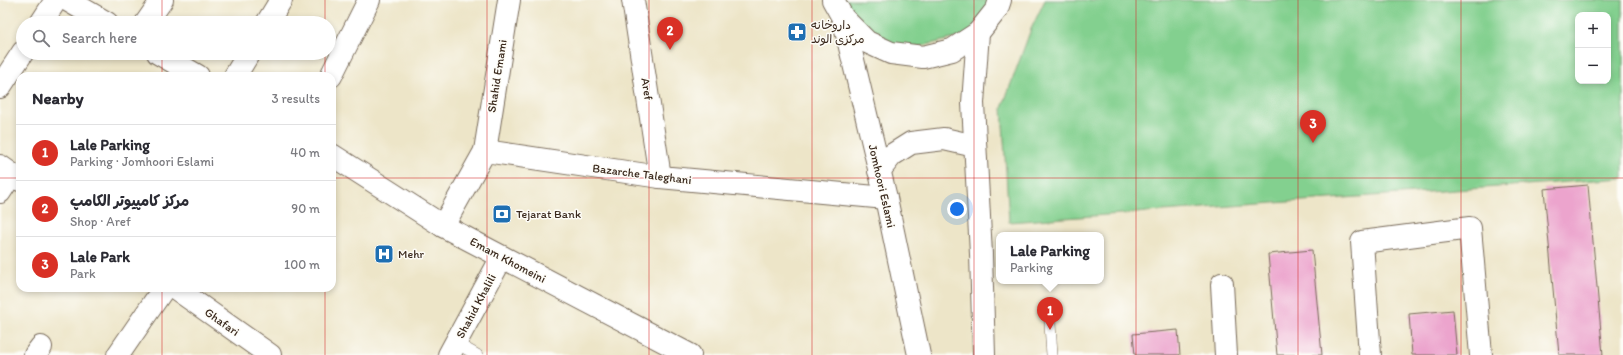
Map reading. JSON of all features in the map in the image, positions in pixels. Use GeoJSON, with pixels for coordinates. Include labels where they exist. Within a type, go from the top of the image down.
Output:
{"type":"FeatureCollection","features":[{"type":"Feature","properties":{"kind":"street"},"geometry":{"type":"LineString","coordinates":[[46,16],[56,0]]}},
{"type":"Feature","properties":{"kind":"street"},"geometry":{"type":"LineString","coordinates":[[67,0],[95,16]]}},
{"type":"Feature","properties":{"kind":"street"},"geometry":{"type":"LineString","coordinates":[[151,16],[162,0]]}},
{"type":"Feature","properties":{"kind":"street"},"geometry":{"type":"LineString","coordinates":[[271,16],[281,0]]}},
{"type":"Feature","properties":{"kind":"street"},"geometry":{"type":"LineString","coordinates":[[334,72],[369,0]]}},
{"type":"Feature","properties":{"kind":"street","name":"Shahid Emami"},"geometry":{"type":"LineString","coordinates":[[485,151],[509,0]]}},
{"type":"Feature","properties":{"kind":"street","name":"Aref"},"geometry":{"type":"LineString","coordinates":[[633,0],[660,178]]}},
{"type":"Feature","properties":{"kind":"street"},"geometry":{"type":"LineString","coordinates":[[838,9],[867,42],[891,53],[923,57],[952,50],[978,33],[997,9],[1000,0]]}},
{"type":"Feature","properties":{"kind":"street","name":"Jomhoori Eslami"},"geometry":{"type":"LineString","coordinates":[[838,9],[886,198],[919,355]]}},
{"type":"Feature","properties":{"kind":"street"},"geometry":{"type":"LineString","coordinates":[[978,33],[972,103],[981,254],[984,355]]}},
{"type":"Feature","properties":{"kind":"street"},"geometry":{"type":"LineString","coordinates":[[0,87],[18,60]]}},
{"type":"Feature","properties":{"kind":"street"},"geometry":{"type":"LineString","coordinates":[[170,60],[191,72]]}},
{"type":"Feature","properties":{"kind":"street"},"geometry":{"type":"LineString","coordinates":[[237,72],[245,60]]}},
{"type":"Feature","properties":{"kind":"street"},"geometry":{"type":"LineString","coordinates":[[879,171],[892,155],[911,143],[944,139],[975,146]]}},
{"type":"Feature","properties":{"kind":"street"},"geometry":{"type":"LineString","coordinates":[[443,226],[485,151]]}},
{"type":"Feature","properties":{"kind":"street","name":"Bazarche Taleghani"},"geometry":{"type":"LineString","coordinates":[[485,151],[660,178],[886,198]]}},
{"type":"Feature","properties":{"kind":"street","name":"Emam Khomeini"},"geometry":{"type":"LineString","coordinates":[[336,158],[443,226],[690,355]]}},
{"type":"Feature","properties":{"kind":"street"},"geometry":{"type":"LineString","coordinates":[[1370,355],[1362,242],[1470,228],[1481,355]]}},
{"type":"Feature","properties":{"kind":"street","name":"Shahid Khalili"},"geometry":{"type":"LineString","coordinates":[[452,349],[502,257]]}},
{"type":"Feature","properties":{"kind":"street"},"geometry":{"type":"LineString","coordinates":[[1222,284],[1226,355]]}},
{"type":"Feature","properties":{"kind":"street"},"geometry":{"type":"LineString","coordinates":[[118,355],[161,292]]}},
{"type":"Feature","properties":{"kind":"street","name":"Ghafari"},"geometry":{"type":"LineString","coordinates":[[181,292],[270,355]]}},
{"type":"Feature","properties":{"kind":"lane"},"geometry":{"type":"LineString","coordinates":[[1050,324],[1052,355]]}},
{"type":"Feature","properties":{"kind":"lane"},"geometry":{"type":"LineString","coordinates":[[452,349],[477,355]]}},
{"type":"Feature","properties":{"kind":"green space"},"geometry":{"type":"Polygon","coordinates":[[[833,0],[1000,0],[978,33],[891,53],[833,0]]]}},
{"type":"Feature","properties":{"kind":"green space"},"geometry":{"type":"Polygon","coordinates":[[[1045,0],[1623,0],[1623,178],[1009,222],[1002,108],[1031,29],[1045,0]]]}},
{"type":"Feature","properties":{"kind":"building"},"geometry":{"type":"Polygon","coordinates":[[[1588,185],[1603,355],[1559,355],[1544,189],[1588,185]]]}},
{"type":"Feature","properties":{"kind":"building"},"geometry":{"type":"Polygon","coordinates":[[[1312,250],[1322,355],[1277,355],[1268,254],[1312,250]]]}},
{"type":"Feature","properties":{"kind":"building"},"geometry":{"type":"Polygon","coordinates":[[[1453,310],[1457,355],[1412,355],[1409,314],[1453,310]]]}},
{"type":"Feature","properties":{"kind":"building"},"geometry":{"type":"Polygon","coordinates":[[[1178,330],[1180,355],[1135,355],[1133,334],[1178,330]]]}},
{"type":"Feature","properties":{"kind":"place","name":"داروخانه مرکزی الوند"},"geometry":{"type":"Point","coordinates":[797,32]}},
{"type":"Feature","properties":{"kind":"place","name":"مرکز کامپیوتر الکامپ"},"geometry":{"type":"Point","coordinates":[670,50]}},
{"type":"Feature","properties":{"kind":"place","name":"Lale Park"},"geometry":{"type":"Point","coordinates":[1313,143]}},
{"type":"Feature","properties":{"kind":"place","name":"Tejarat Bank"},"geometry":{"type":"Point","coordinates":[502,214]}},
{"type":"Feature","properties":{"kind":"place","name":"Mehr"},"geometry":{"type":"Point","coordinates":[384,254]}},
{"type":"Feature","properties":{"kind":"place","name":"Lale Parking"},"geometry":{"type":"Point","coordinates":[1050,330]}}]}
